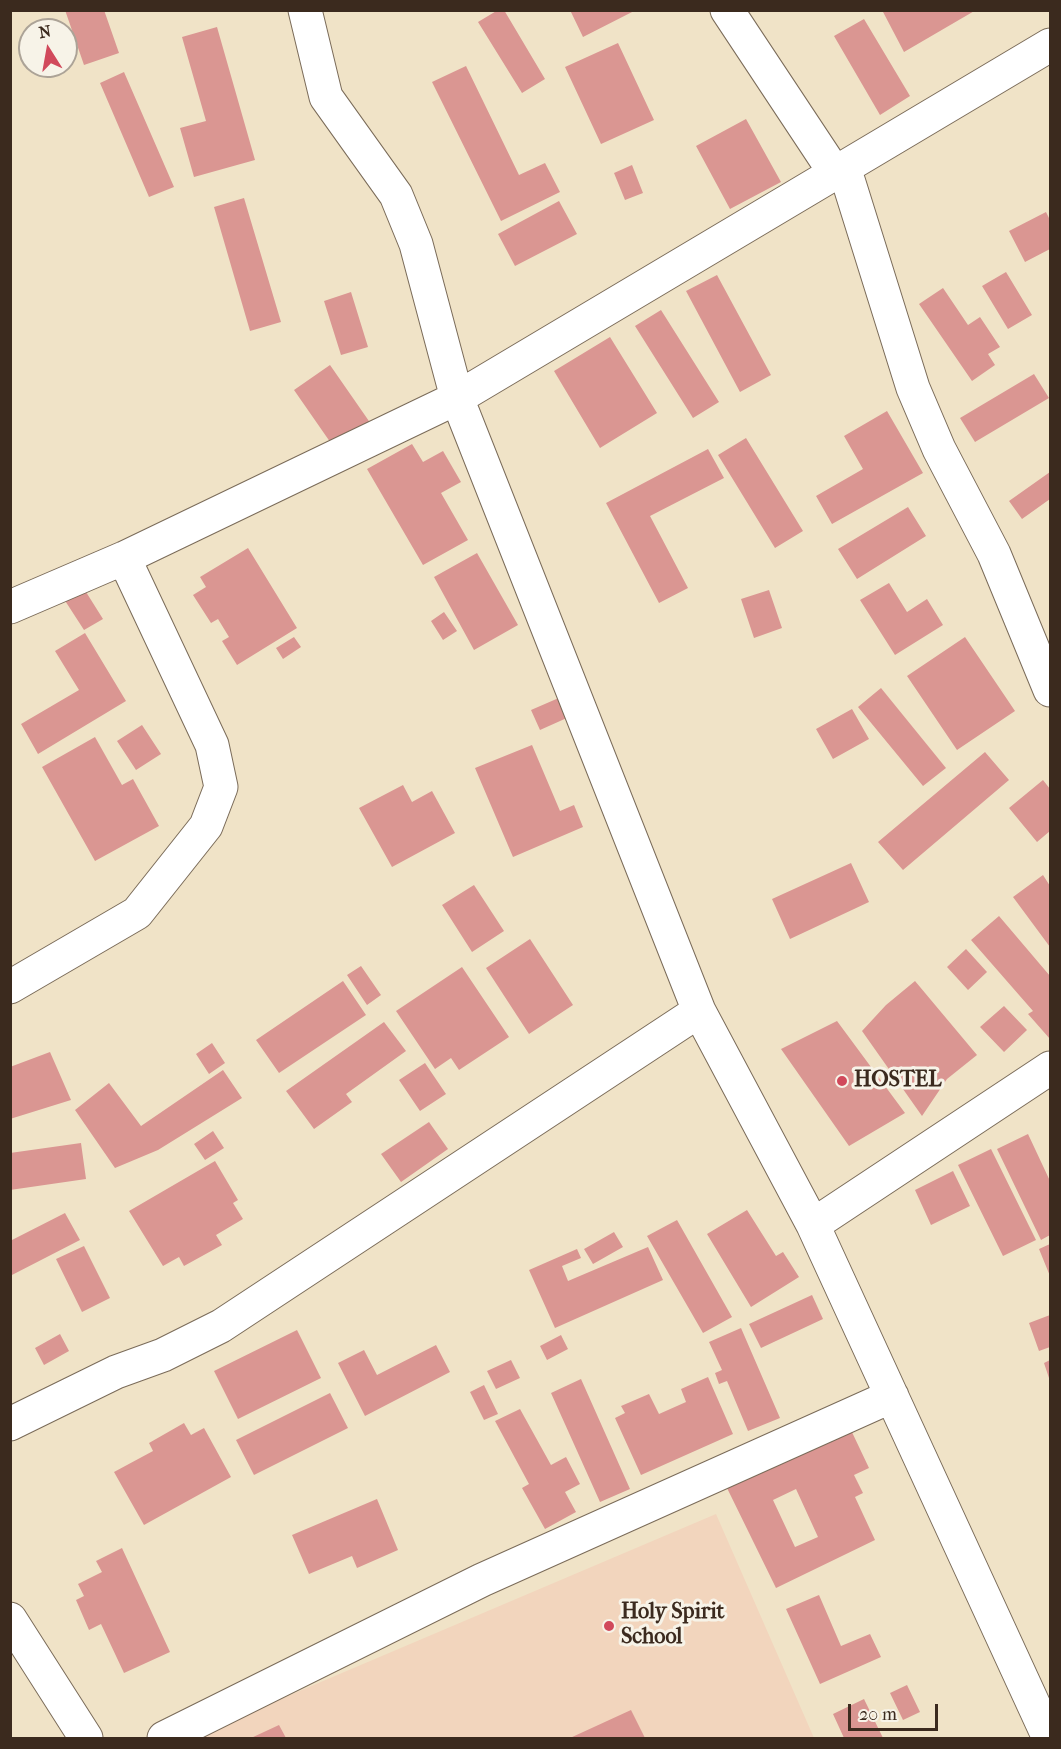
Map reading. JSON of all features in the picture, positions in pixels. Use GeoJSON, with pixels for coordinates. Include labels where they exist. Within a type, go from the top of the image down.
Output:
{"type":"FeatureCollection","features":[{"type":"Feature","properties":{"kind":"street"},"geometry":{"type":"LineString","coordinates":[[305,10],[326,97],[396,195],[416,244],[457,398],[699,1011],[813,1225],[1049,1738]]}},
{"type":"Feature","properties":{"kind":"street"},"geometry":{"type":"LineString","coordinates":[[727,10],[840,170],[913,388],[939,450],[994,554],[1050,690]]}},
{"type":"Feature","properties":{"kind":"street"},"geometry":{"type":"LineString","coordinates":[[10,607],[124,558],[457,398],[1050,45]]}},
{"type":"Feature","properties":{"kind":"street"},"geometry":{"type":"LineString","coordinates":[[10,987],[137,913],[206,826],[221,787],[212,745],[124,558]]}},
{"type":"Feature","properties":{"kind":"street"},"geometry":{"type":"LineString","coordinates":[[10,1424],[117,1372],[163,1355],[221,1326],[699,1011]]}},
{"type":"Feature","properties":{"kind":"street"},"geometry":{"type":"LineString","coordinates":[[813,1225],[1050,1068]]}},
{"type":"Feature","properties":{"kind":"street"},"geometry":{"type":"LineString","coordinates":[[164,1738],[482,1580],[892,1396]]}},
{"type":"Feature","properties":{"kind":"street"},"geometry":{"type":"LineString","coordinates":[[10,1619],[86,1738]]}},
{"type":"Feature","properties":{"kind":"shaded area","name":"Holy Spirit School"},"geometry":{"type":"Polygon","coordinates":[[[716,1514],[814,1738],[189,1738],[716,1514]]]}},
{"type":"Feature","properties":{"kind":"building"},"geometry":{"type":"Polygon","coordinates":[[[65,10],[104,10],[119,53],[84,65],[78,48],[78,18],[68,18],[65,10]]]}},
{"type":"Feature","properties":{"kind":"building"},"geometry":{"type":"Polygon","coordinates":[[[498,10],[504,10],[545,79],[522,93],[478,22],[498,10]]]}},
{"type":"Feature","properties":{"kind":"building"},"geometry":{"type":"Polygon","coordinates":[[[570,10],[636,10],[583,37],[570,10]]]}},
{"type":"Feature","properties":{"kind":"building"},"geometry":{"type":"Polygon","coordinates":[[[882,10],[976,10],[904,52],[882,10]]]}},
{"type":"Feature","properties":{"kind":"building"},"geometry":{"type":"Polygon","coordinates":[[[864,19],[910,96],[880,115],[834,36],[864,19]]]}},
{"type":"Feature","properties":{"kind":"building"},"geometry":{"type":"Polygon","coordinates":[[[217,27],[255,160],[194,177],[180,128],[206,121],[182,37],[217,27]]]}},
{"type":"Feature","properties":{"kind":"building"},"geometry":{"type":"Polygon","coordinates":[[[618,43],[654,120],[601,144],[565,67],[618,43]]]}},
{"type":"Feature","properties":{"kind":"building"},"geometry":{"type":"Polygon","coordinates":[[[466,66],[519,175],[545,163],[560,192],[501,221],[432,82],[466,66]]]}},
{"type":"Feature","properties":{"kind":"building"},"geometry":{"type":"Polygon","coordinates":[[[124,72],[174,187],[149,197],[100,83],[124,72]]]}},
{"type":"Feature","properties":{"kind":"building"},"geometry":{"type":"Polygon","coordinates":[[[746,119],[781,182],[730,209],[696,146],[746,119]]]}},
{"type":"Feature","properties":{"kind":"building"},"geometry":{"type":"Polygon","coordinates":[[[632,165],[643,193],[625,200],[614,173],[632,165]]]}},
{"type":"Feature","properties":{"kind":"building"},"geometry":{"type":"Polygon","coordinates":[[[244,198],[281,322],[250,331],[214,207],[244,198]]]}},
{"type":"Feature","properties":{"kind":"building"},"geometry":{"type":"Polygon","coordinates":[[[559,201],[577,234],[515,266],[498,234],[559,201]]]}},
{"type":"Feature","properties":{"kind":"building"},"geometry":{"type":"Polygon","coordinates":[[[1046,212],[1050,220],[1050,249],[1025,262],[1009,231],[1046,212]]]}},
{"type":"Feature","properties":{"kind":"building"},"geometry":{"type":"Polygon","coordinates":[[[1006,272],[1032,315],[1008,329],[982,286],[1006,272]]]}},
{"type":"Feature","properties":{"kind":"building"},"geometry":{"type":"Polygon","coordinates":[[[717,275],[771,375],[740,392],[686,291],[717,275]]]}},
{"type":"Feature","properties":{"kind":"building"},"geometry":{"type":"Polygon","coordinates":[[[943,288],[968,325],[980,317],[1000,347],[988,354],[995,365],[972,381],[919,304],[943,288]]]}},
{"type":"Feature","properties":{"kind":"building"},"geometry":{"type":"Polygon","coordinates":[[[351,292],[368,347],[341,355],[324,301],[351,292]]]}},
{"type":"Feature","properties":{"kind":"building"},"geometry":{"type":"Polygon","coordinates":[[[661,310],[719,402],[693,418],[635,326],[661,310]]]}},
{"type":"Feature","properties":{"kind":"building"},"geometry":{"type":"Polygon","coordinates":[[[610,337],[657,413],[600,448],[554,371],[610,337]]]}},
{"type":"Feature","properties":{"kind":"building"},"geometry":{"type":"Polygon","coordinates":[[[330,365],[371,424],[335,449],[294,390],[330,365]]]}},
{"type":"Feature","properties":{"kind":"building"},"geometry":{"type":"Polygon","coordinates":[[[1034,374],[1049,398],[975,442],[960,418],[1034,374]]]}},
{"type":"Feature","properties":{"kind":"building"},"geometry":{"type":"Polygon","coordinates":[[[887,411],[923,473],[832,524],[816,496],[863,469],[844,436],[887,411]]]}},
{"type":"Feature","properties":{"kind":"building"},"geometry":{"type":"Polygon","coordinates":[[[746,438],[803,531],[775,548],[718,455],[746,438]]]}},
{"type":"Feature","properties":{"kind":"building"},"geometry":{"type":"Polygon","coordinates":[[[412,444],[423,462],[443,451],[461,482],[441,493],[468,540],[423,565],[367,469],[412,444]]]}},
{"type":"Feature","properties":{"kind":"building"},"geometry":{"type":"Polygon","coordinates":[[[708,449],[724,478],[650,516],[688,588],[659,603],[606,503],[708,449]]]}},
{"type":"Feature","properties":{"kind":"building"},"geometry":{"type":"Polygon","coordinates":[[[1050,472],[1050,499],[1022,519],[1009,501],[1050,472]]]}},
{"type":"Feature","properties":{"kind":"building"},"geometry":{"type":"Polygon","coordinates":[[[908,507],[926,536],[857,579],[838,549],[908,507]]]}},
{"type":"Feature","properties":{"kind":"building"},"geometry":{"type":"Polygon","coordinates":[[[248,548],[297,628],[237,665],[222,641],[229,637],[218,619],[211,623],[193,595],[206,587],[200,577],[248,548]]]}},
{"type":"Feature","properties":{"kind":"building"},"geometry":{"type":"Polygon","coordinates":[[[477,553],[518,625],[474,650],[434,577],[477,553]]]}},
{"type":"Feature","properties":{"kind":"building"},"geometry":{"type":"Polygon","coordinates":[[[889,583],[907,612],[927,599],[943,625],[895,655],[860,600],[889,583]]]}},
{"type":"Feature","properties":{"kind":"building"},"geometry":{"type":"Polygon","coordinates":[[[81,584],[103,619],[84,630],[62,596],[81,584]]]}},
{"type":"Feature","properties":{"kind":"building"},"geometry":{"type":"Polygon","coordinates":[[[769,590],[782,628],[754,638],[741,599],[769,590]]]}},
{"type":"Feature","properties":{"kind":"building"},"geometry":{"type":"Polygon","coordinates":[[[444,612],[457,631],[443,640],[431,621],[444,612]]]}},
{"type":"Feature","properties":{"kind":"building"},"geometry":{"type":"Polygon","coordinates":[[[85,633],[126,701],[38,754],[21,724],[79,690],[55,651],[85,633]]]}},
{"type":"Feature","properties":{"kind":"building"},"geometry":{"type":"Polygon","coordinates":[[[294,637],[301,647],[283,659],[276,648],[294,637]]]}},
{"type":"Feature","properties":{"kind":"building"},"geometry":{"type":"Polygon","coordinates":[[[965,637],[1015,711],[957,750],[907,676],[965,637]]]}},
{"type":"Feature","properties":{"kind":"building"},"geometry":{"type":"Polygon","coordinates":[[[881,688],[946,768],[923,786],[858,707],[881,688]]]}},
{"type":"Feature","properties":{"kind":"building"},"geometry":{"type":"Polygon","coordinates":[[[561,697],[569,717],[540,730],[531,710],[561,697]]]}},
{"type":"Feature","properties":{"kind":"building"},"geometry":{"type":"Polygon","coordinates":[[[852,709],[869,739],[833,759],[816,729],[852,709]]]}},
{"type":"Feature","properties":{"kind":"building"},"geometry":{"type":"Polygon","coordinates":[[[142,725],[161,754],[136,770],[117,741],[142,725]]]}},
{"type":"Feature","properties":{"kind":"building"},"geometry":{"type":"Polygon","coordinates":[[[95,737],[122,785],[133,779],[159,826],[95,861],[42,767],[95,737]]]}},
{"type":"Feature","properties":{"kind":"building"},"geometry":{"type":"Polygon","coordinates":[[[532,745],[560,811],[574,805],[583,827],[513,857],[475,768],[532,745]]]}},
{"type":"Feature","properties":{"kind":"building"},"geometry":{"type":"Polygon","coordinates":[[[985,752],[1009,780],[903,870],[878,842],[985,752]]]}},
{"type":"Feature","properties":{"kind":"building"},"geometry":{"type":"Polygon","coordinates":[[[1043,780],[1050,789],[1050,831],[1037,842],[1009,808],[1043,780]]]}},
{"type":"Feature","properties":{"kind":"building"},"geometry":{"type":"Polygon","coordinates":[[[403,785],[412,802],[432,791],[455,833],[392,867],[359,808],[403,785]]]}},
{"type":"Feature","properties":{"kind":"building"},"geometry":{"type":"Polygon","coordinates":[[[851,863],[869,902],[790,939],[772,899],[851,863]]]}},
{"type":"Feature","properties":{"kind":"building"},"geometry":{"type":"Polygon","coordinates":[[[1043,875],[1050,886],[1050,947],[1013,897],[1043,875]]]}},
{"type":"Feature","properties":{"kind":"building"},"geometry":{"type":"Polygon","coordinates":[[[474,885],[504,931],[472,952],[442,905],[474,885]]]}},
{"type":"Feature","properties":{"kind":"building"},"geometry":{"type":"Polygon","coordinates":[[[999,916],[1050,976],[1050,1039],[1028,1014],[1033,1011],[971,940],[999,916]]]}},
{"type":"Feature","properties":{"kind":"building"},"geometry":{"type":"Polygon","coordinates":[[[530,939],[573,1005],[529,1034],[486,968],[530,939]]]}},
{"type":"Feature","properties":{"kind":"building"},"geometry":{"type":"Polygon","coordinates":[[[966,949],[987,972],[968,990],[947,967],[966,949]]]}},
{"type":"Feature","properties":{"kind":"building"},"geometry":{"type":"Polygon","coordinates":[[[361,966],[381,995],[367,1005],[347,975],[361,966]]]}},
{"type":"Feature","properties":{"kind":"building"},"geometry":{"type":"Polygon","coordinates":[[[462,967],[509,1037],[459,1070],[451,1058],[435,1069],[396,1011],[462,967]]]}},
{"type":"Feature","properties":{"kind":"building"},"geometry":{"type":"Polygon","coordinates":[[[343,981],[366,1015],[279,1073],[256,1040],[343,981]]]}},
{"type":"Feature","properties":{"kind":"building"},"geometry":{"type":"Polygon","coordinates":[[[915,981],[977,1055],[947,1079],[922,1116],[862,1031],[886,1005],[915,981]]]}},
{"type":"Feature","properties":{"kind":"building"},"geometry":{"type":"Polygon","coordinates":[[[1004,1006],[1027,1030],[1004,1052],[980,1027],[1004,1006]]]}},
{"type":"Feature","properties":{"kind":"building","name":"HOSTEL"},"geometry":{"type":"Polygon","coordinates":[[[837,1021],[905,1113],[849,1146],[781,1049],[837,1021]]]}},
{"type":"Feature","properties":{"kind":"building"},"geometry":{"type":"Polygon","coordinates":[[[384,1022],[406,1051],[346,1094],[352,1102],[314,1129],[286,1091],[384,1022]]]}},
{"type":"Feature","properties":{"kind":"building"},"geometry":{"type":"Polygon","coordinates":[[[212,1043],[225,1063],[209,1074],[196,1054],[212,1043]]]}},
{"type":"Feature","properties":{"kind":"building"},"geometry":{"type":"Polygon","coordinates":[[[50,1052],[71,1100],[10,1119],[10,1067],[50,1052]]]}},
{"type":"Feature","properties":{"kind":"building"},"geometry":{"type":"Polygon","coordinates":[[[425,1063],[446,1094],[420,1111],[399,1080],[425,1063]]]}},
{"type":"Feature","properties":{"kind":"building"},"geometry":{"type":"Polygon","coordinates":[[[223,1070],[242,1098],[158,1150],[115,1168],[75,1110],[109,1083],[141,1126],[223,1070]]]}},
{"type":"Feature","properties":{"kind":"building"},"geometry":{"type":"Polygon","coordinates":[[[429,1122],[448,1149],[401,1182],[381,1154],[429,1122]]]}},
{"type":"Feature","properties":{"kind":"building"},"geometry":{"type":"Polygon","coordinates":[[[213,1131],[224,1148],[205,1160],[194,1144],[213,1131]]]}},
{"type":"Feature","properties":{"kind":"building"},"geometry":{"type":"Polygon","coordinates":[[[1028,1134],[1050,1181],[1050,1235],[1041,1240],[997,1149],[1028,1134]]]}},
{"type":"Feature","properties":{"kind":"building"},"geometry":{"type":"Polygon","coordinates":[[[81,1143],[86,1179],[10,1190],[10,1153],[81,1143]]]}},
{"type":"Feature","properties":{"kind":"building"},"geometry":{"type":"Polygon","coordinates":[[[991,1149],[1036,1240],[1003,1256],[958,1165],[991,1149]]]}},
{"type":"Feature","properties":{"kind":"building"},"geometry":{"type":"Polygon","coordinates":[[[215,1161],[238,1200],[233,1203],[243,1219],[216,1235],[222,1245],[184,1266],[179,1257],[163,1266],[129,1211],[215,1161]]]}},
{"type":"Feature","properties":{"kind":"building"},"geometry":{"type":"Polygon","coordinates":[[[953,1171],[970,1206],[931,1225],[915,1190],[953,1171]]]}},
{"type":"Feature","properties":{"kind":"building"},"geometry":{"type":"Polygon","coordinates":[[[747,1210],[776,1256],[783,1252],[799,1277],[751,1307],[707,1234],[747,1210]]]}},
{"type":"Feature","properties":{"kind":"building"},"geometry":{"type":"Polygon","coordinates":[[[65,1213],[80,1240],[10,1276],[10,1241],[65,1213]]]}},
{"type":"Feature","properties":{"kind":"building"},"geometry":{"type":"Polygon","coordinates":[[[677,1220],[732,1317],[703,1333],[647,1236],[677,1220]]]}},
{"type":"Feature","properties":{"kind":"building"},"geometry":{"type":"Polygon","coordinates":[[[614,1232],[623,1247],[593,1264],[584,1249],[614,1232]]]}},
{"type":"Feature","properties":{"kind":"building"},"geometry":{"type":"Polygon","coordinates":[[[1050,1244],[1050,1276],[1039,1249],[1050,1244]]]}},
{"type":"Feature","properties":{"kind":"building"},"geometry":{"type":"Polygon","coordinates":[[[84,1246],[110,1298],[82,1312],[56,1259],[84,1246]]]}},
{"type":"Feature","properties":{"kind":"building"},"geometry":{"type":"Polygon","coordinates":[[[648,1247],[663,1280],[555,1328],[529,1270],[577,1249],[581,1258],[562,1266],[568,1281],[648,1247]]]}},
{"type":"Feature","properties":{"kind":"building"},"geometry":{"type":"Polygon","coordinates":[[[812,1295],[823,1319],[761,1348],[749,1324],[812,1295]]]}},
{"type":"Feature","properties":{"kind":"building"},"geometry":{"type":"Polygon","coordinates":[[[1050,1315],[1050,1347],[1039,1351],[1029,1323],[1050,1315]]]}},
{"type":"Feature","properties":{"kind":"building"},"geometry":{"type":"Polygon","coordinates":[[[741,1328],[780,1418],[748,1431],[727,1381],[719,1384],[715,1373],[722,1370],[709,1342],[741,1328]]]}},
{"type":"Feature","properties":{"kind":"building"},"geometry":{"type":"Polygon","coordinates":[[[297,1330],[321,1378],[238,1419],[214,1371],[297,1330]]]}},
{"type":"Feature","properties":{"kind":"building"},"geometry":{"type":"Polygon","coordinates":[[[60,1334],[69,1351],[44,1365],[35,1348],[60,1334]]]}},
{"type":"Feature","properties":{"kind":"building"},"geometry":{"type":"Polygon","coordinates":[[[561,1335],[568,1349],[547,1360],[540,1346],[561,1335]]]}},
{"type":"Feature","properties":{"kind":"building"},"geometry":{"type":"Polygon","coordinates":[[[436,1345],[450,1372],[365,1416],[338,1363],[364,1350],[377,1375],[436,1345]]]}},
{"type":"Feature","properties":{"kind":"building"},"geometry":{"type":"Polygon","coordinates":[[[511,1360],[520,1378],[496,1389],[487,1371],[511,1360]]]}},
{"type":"Feature","properties":{"kind":"building"},"geometry":{"type":"Polygon","coordinates":[[[1050,1360],[1050,1381],[1044,1363],[1050,1360]]]}},
{"type":"Feature","properties":{"kind":"building"},"geometry":{"type":"Polygon","coordinates":[[[708,1377],[733,1434],[641,1475],[615,1418],[625,1413],[621,1406],[649,1394],[659,1414],[686,1402],[681,1389],[708,1377]]]}},
{"type":"Feature","properties":{"kind":"building"},"geometry":{"type":"Polygon","coordinates":[[[581,1379],[630,1489],[600,1502],[551,1393],[581,1379]]]}},
{"type":"Feature","properties":{"kind":"building"},"geometry":{"type":"Polygon","coordinates":[[[484,1385],[498,1414],[484,1420],[470,1392],[484,1385]]]}},
{"type":"Feature","properties":{"kind":"building"},"geometry":{"type":"Polygon","coordinates":[[[330,1393],[348,1428],[254,1475],[236,1440],[330,1393]]]}},
{"type":"Feature","properties":{"kind":"building"},"geometry":{"type":"Polygon","coordinates":[[[520,1409],[551,1465],[566,1457],[580,1484],[565,1492],[576,1512],[545,1529],[522,1488],[529,1484],[495,1421],[520,1409]]]}},
{"type":"Feature","properties":{"kind":"building"},"geometry":{"type":"Polygon","coordinates":[[[184,1423],[191,1435],[204,1428],[231,1477],[144,1525],[114,1472],[153,1451],[149,1443],[184,1423]]]}},
{"type":"Feature","properties":{"kind":"building"},"geometry":{"type":"Polygon","coordinates":[[[850,1428],[869,1468],[854,1475],[863,1493],[855,1497],[875,1540],[776,1588],[727,1488],[850,1428]],[[796,1489],[773,1500],[795,1547],[818,1537],[796,1489]]]}},
{"type":"Feature","properties":{"kind":"building"},"geometry":{"type":"Polygon","coordinates":[[[377,1499],[398,1550],[357,1568],[352,1556],[309,1574],[292,1535],[377,1499]]]}},
{"type":"Feature","properties":{"kind":"building"},"geometry":{"type":"Polygon","coordinates":[[[122,1548],[170,1652],[124,1673],[101,1624],[89,1630],[76,1600],[84,1596],[78,1584],[102,1572],[96,1561],[122,1548]]]}},
{"type":"Feature","properties":{"kind":"building"},"geometry":{"type":"Polygon","coordinates":[[[819,1595],[841,1646],[870,1634],[881,1657],[820,1684],[786,1609],[819,1595]]]}},
{"type":"Feature","properties":{"kind":"building"},"geometry":{"type":"Polygon","coordinates":[[[907,1685],[920,1712],[903,1720],[890,1693],[907,1685]]]}},
{"type":"Feature","properties":{"kind":"building"},"geometry":{"type":"Polygon","coordinates":[[[864,1699],[883,1738],[844,1738],[833,1714],[864,1699]]]}},
{"type":"Feature","properties":{"kind":"building"},"geometry":{"type":"Polygon","coordinates":[[[631,1710],[645,1738],[570,1738],[631,1710]]]}},
{"type":"Feature","properties":{"kind":"building"},"geometry":{"type":"Polygon","coordinates":[[[279,1725],[286,1738],[251,1738],[279,1725]]]}},
{"type":"Feature","properties":{"kind":"place","name":"HOSTEL"},"geometry":{"type":"Point","coordinates":[842,1081]}},
{"type":"Feature","properties":{"kind":"place","name":"Holy Spirit School"},"geometry":{"type":"Point","coordinates":[609,1626]}}]}
